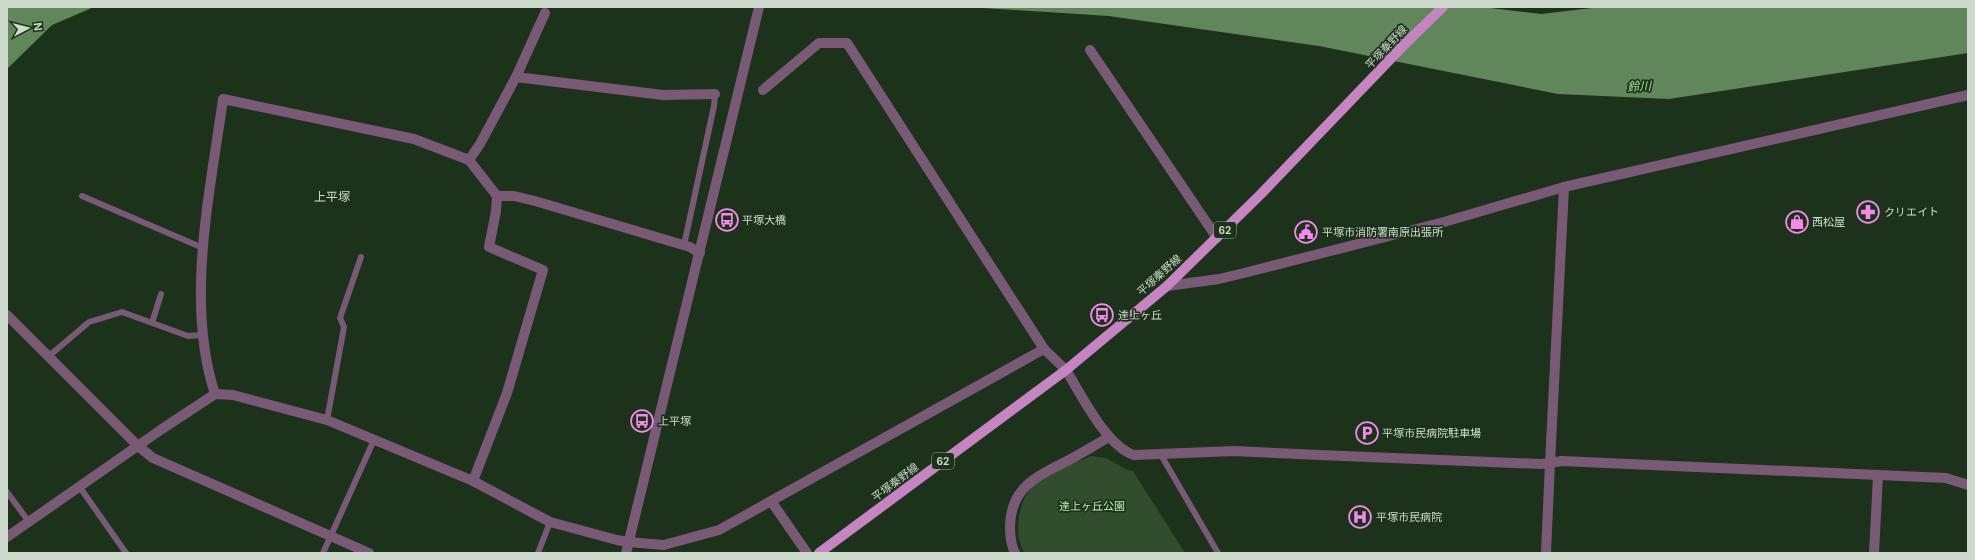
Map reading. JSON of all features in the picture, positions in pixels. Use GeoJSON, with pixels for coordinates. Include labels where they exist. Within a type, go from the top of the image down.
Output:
{"type":"FeatureCollection","features":[{"type":"Feature","properties":{"kind":"main road","name":"平塚秦野線"},"geometry":{"type":"LineString","coordinates":[[819,553],[1066,370],[1167,286],[1217,238],[1431,17],[1443,7]]}},
{"type":"Feature","properties":{"kind":"street"},"geometry":{"type":"LineString","coordinates":[[626,553],[759,8]]}},
{"type":"Feature","properties":{"kind":"street"},"geometry":{"type":"LineString","coordinates":[[469,160],[480,144],[516,77],[545,14]]}},
{"type":"Feature","properties":{"kind":"street"},"geometry":{"type":"LineString","coordinates":[[764,90],[819,43],[847,43],[1044,349],[1066,370],[1109,437],[1126,453],[1134,455],[1161,455],[1234,451],[1541,464],[1570,461],[1946,478],[1968,485]]}},
{"type":"Feature","properties":{"kind":"street"},"geometry":{"type":"LineString","coordinates":[[1090,50],[1217,238]]}},
{"type":"Feature","properties":{"kind":"street"},"geometry":{"type":"LineString","coordinates":[[516,77],[664,95],[715,94]]}},
{"type":"Feature","properties":{"kind":"street"},"geometry":{"type":"LineString","coordinates":[[1167,286],[1199,282],[1244,273],[1444,222],[1564,187],[1968,96]]}},
{"type":"Feature","properties":{"kind":"street"},"geometry":{"type":"LineString","coordinates":[[215,394],[209,374],[202,335],[203,248],[223,99],[414,139],[469,160],[497,196],[496,211],[489,247],[543,270],[507,393],[473,481]]}},
{"type":"Feature","properties":{"kind":"street"},"geometry":{"type":"LineString","coordinates":[[1546,553],[1564,187]]}},
{"type":"Feature","properties":{"kind":"street"},"geometry":{"type":"LineString","coordinates":[[497,196],[514,196],[535,201],[684,245],[700,253]]}},
{"type":"Feature","properties":{"kind":"street"},"geometry":{"type":"LineString","coordinates":[[7,315],[138,446],[153,458],[369,553]]}},
{"type":"Feature","properties":{"kind":"street"},"geometry":{"type":"LineString","coordinates":[[7,537],[79,486],[215,394],[233,395],[327,420],[473,481],[550,522],[628,542],[664,549],[719,530],[1044,349]]}},
{"type":"Feature","properties":{"kind":"street"},"geometry":{"type":"LineString","coordinates":[[1015,553],[1010,536],[1010,518],[1018,494],[1037,476],[1109,437]]}},
{"type":"Feature","properties":{"kind":"street"},"geometry":{"type":"LineString","coordinates":[[1874,553],[1878,476]]}},
{"type":"Feature","properties":{"kind":"street"},"geometry":{"type":"LineString","coordinates":[[771,501],[807,553]]}},
{"type":"Feature","properties":{"kind":"lane"},"geometry":{"type":"LineString","coordinates":[[684,245],[714,106],[715,94]]}},
{"type":"Feature","properties":{"kind":"lane"},"geometry":{"type":"LineString","coordinates":[[82,196],[203,248]]}},
{"type":"Feature","properties":{"kind":"lane"},"geometry":{"type":"LineString","coordinates":[[327,420],[344,327],[340,318],[361,257]]}},
{"type":"Feature","properties":{"kind":"lane"},"geometry":{"type":"LineString","coordinates":[[152,323],[160,294]]}},
{"type":"Feature","properties":{"kind":"lane"},"geometry":{"type":"LineString","coordinates":[[49,356],[89,322],[122,312],[188,336],[202,335]]}},
{"type":"Feature","properties":{"kind":"lane"},"geometry":{"type":"LineString","coordinates":[[323,553],[374,440]]}},
{"type":"Feature","properties":{"kind":"lane"},"geometry":{"type":"LineString","coordinates":[[1161,455],[1218,553]]}},
{"type":"Feature","properties":{"kind":"lane"},"geometry":{"type":"LineString","coordinates":[[79,486],[126,553]]}},
{"type":"Feature","properties":{"kind":"lane"},"geometry":{"type":"LineString","coordinates":[[7,492],[29,522]]}},
{"type":"Feature","properties":{"kind":"lane"},"geometry":{"type":"LineString","coordinates":[[538,553],[550,522]]}},
{"type":"Feature","properties":{"kind":"green space","name":"達上ヶ丘公園"},"geometry":{"type":"Polygon","coordinates":[[[1091,456],[1106,458],[1127,470],[1133,471],[1185,553],[1024,553],[1019,540],[1018,522],[1022,503],[1028,493],[1036,484],[1055,471],[1091,456]]]}},
{"type":"Feature","properties":{"kind":"water"},"geometry":{"type":"Polygon","coordinates":[[[7,7],[94,7],[52,25],[7,69],[7,7]]]}},
{"type":"Feature","properties":{"kind":"water","name":"鈴川"},"geometry":{"type":"Polygon","coordinates":[[[967,7],[1482,7],[1541,14],[1601,7],[1968,7],[1968,53],[1669,99],[1558,94],[1319,46],[1109,16],[967,7]]]}},
{"type":"Feature","properties":{"kind":"place","name":"クリエイト"},"geometry":{"type":"Point","coordinates":[1868,212]}},
{"type":"Feature","properties":{"kind":"place","name":"平塚大橋"},"geometry":{"type":"Point","coordinates":[727,220]}},
{"type":"Feature","properties":{"kind":"place","name":"西松屋"},"geometry":{"type":"Point","coordinates":[1797,222]}},
{"type":"Feature","properties":{"kind":"place","name":"平塚市消防署南原出張所"},"geometry":{"type":"Point","coordinates":[1306,232]}},
{"type":"Feature","properties":{"kind":"place","name":"達上ヶ丘"},"geometry":{"type":"Point","coordinates":[1102,315]}},
{"type":"Feature","properties":{"kind":"place","name":"上平塚"},"geometry":{"type":"Point","coordinates":[642,421]}},
{"type":"Feature","properties":{"kind":"place","name":"平塚市民病院駐車場"},"geometry":{"type":"Point","coordinates":[1367,433]}},
{"type":"Feature","properties":{"kind":"place","name":"平塚市民病院"},"geometry":{"type":"Point","coordinates":[1360,517]}},
{"type":"Feature","properties":{"kind":"district","name":"上平塚"},"geometry":{"type":"Point","coordinates":[332,196]}}]}
